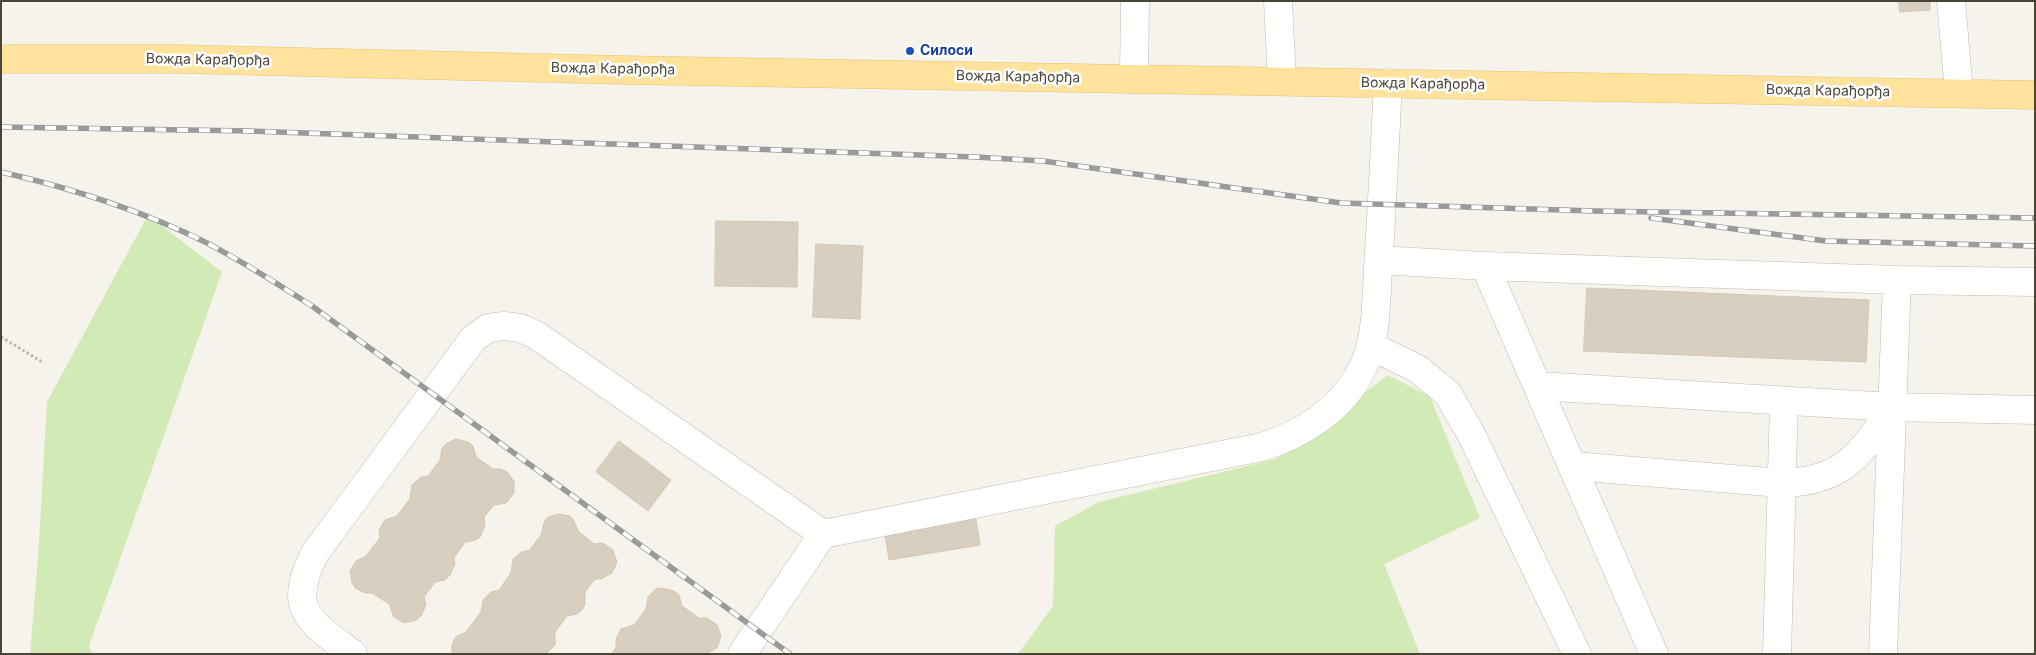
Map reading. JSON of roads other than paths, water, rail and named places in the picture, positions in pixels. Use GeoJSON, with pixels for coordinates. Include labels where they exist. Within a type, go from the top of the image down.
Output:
{"type":"FeatureCollection","features":[{"type":"Feature","properties":{"kind":"main road","name":"Вожда Карађорђа"},"geometry":{"type":"LineString","coordinates":[[1,59],[179,59],[633,70],[2035,95]]}},
{"type":"Feature","properties":{"kind":"lane"},"geometry":{"type":"LineString","coordinates":[[1134,79],[1135,1]]}},
{"type":"Feature","properties":{"kind":"lane"},"geometry":{"type":"LineString","coordinates":[[1278,1],[1282,81]]}},
{"type":"Feature","properties":{"kind":"lane"},"geometry":{"type":"LineString","coordinates":[[1952,1],[1959,93]]}},
{"type":"Feature","properties":{"kind":"lane"},"geometry":{"type":"LineString","coordinates":[[742,654],[823,534],[1262,447],[1285,440],[1305,429],[1340,401],[1364,366],[1370,346],[1374,320],[1388,83]]}},
{"type":"Feature","properties":{"kind":"lane"},"geometry":{"type":"LineString","coordinates":[[1379,260],[1485,266],[1897,280],[2035,282]]}},
{"type":"Feature","properties":{"kind":"lane"},"geometry":{"type":"LineString","coordinates":[[1485,266],[1654,654]]}},
{"type":"Feature","properties":{"kind":"lane"},"geometry":{"type":"LineString","coordinates":[[1881,651],[1897,280]]}},
{"type":"Feature","properties":{"kind":"lane"},"geometry":{"type":"LineString","coordinates":[[354,654],[314,624],[305,609],[301,589],[305,572],[315,553],[432,393],[473,339],[488,328],[504,326],[520,328],[536,335],[823,534]]}},
{"type":"Feature","properties":{"kind":"lane"},"geometry":{"type":"LineString","coordinates":[[1370,346],[1418,369],[1448,394],[1472,434],[1577,654]]}},
{"type":"Feature","properties":{"kind":"lane"},"geometry":{"type":"LineString","coordinates":[[1538,386],[1892,407],[2035,410]]}},
{"type":"Feature","properties":{"kind":"lane"},"geometry":{"type":"LineString","coordinates":[[1777,654],[1784,401]]}},
{"type":"Feature","properties":{"kind":"lane"},"geometry":{"type":"LineString","coordinates":[[1573,466],[1781,483],[1803,483],[1836,472],[1854,458],[1873,436],[1892,407]]}},
{"type":"Feature","properties":{"kind":"railway"},"geometry":{"type":"LineString","coordinates":[[1,127],[249,131],[975,157],[1043,161],[1341,203],[1594,211],[2035,218]]}},
{"type":"Feature","properties":{"kind":"railway"},"geometry":{"type":"LineString","coordinates":[[1,172],[80,193],[158,221],[207,243],[260,273],[312,306],[790,654]]}},
{"type":"Feature","properties":{"kind":"railway"},"geometry":{"type":"LineString","coordinates":[[1651,218],[1826,241],[2035,246]]}},
{"type":"Feature","properties":{"kind":"place","name":"Силоси"},"geometry":{"type":"Point","coordinates":[910,51]}}]}
